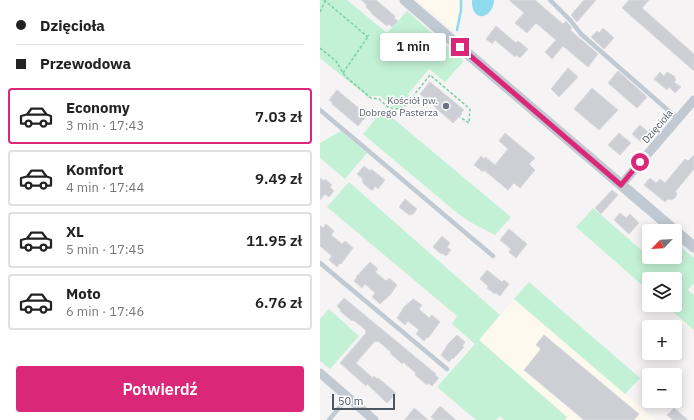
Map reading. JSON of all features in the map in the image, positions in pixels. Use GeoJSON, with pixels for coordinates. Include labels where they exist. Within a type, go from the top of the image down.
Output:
{"type":"FeatureCollection","features":[{"type":"Feature","properties":{"kind":"street"},"geometry":{"type":"LineString","coordinates":[[405,0],[694,247]]}},
{"type":"Feature","properties":{"kind":"street","name":"Dzięcioła"},"geometry":{"type":"LineString","coordinates":[[621,185],[694,100]]}},
{"type":"Feature","properties":{"kind":"street"},"geometry":{"type":"LineString","coordinates":[[320,373],[374,420]]}},
{"type":"Feature","properties":{"kind":"lane"},"geometry":{"type":"LineString","coordinates":[[550,0],[571,21],[581,34],[678,119]]}},
{"type":"Feature","properties":{"kind":"lane"},"geometry":{"type":"LineString","coordinates":[[320,110],[493,256]]}},
{"type":"Feature","properties":{"kind":"lane"},"geometry":{"type":"LineString","coordinates":[[320,263],[447,369]]}},
{"type":"Feature","properties":{"kind":"lane"},"geometry":{"type":"LineString","coordinates":[[329,420],[348,398]]}},
{"type":"Feature","properties":{"kind":"path"},"geometry":{"type":"LineString","coordinates":[[320,12],[325,0],[368,36],[343,73]]}},
{"type":"Feature","properties":{"kind":"path"},"geometry":{"type":"LineString","coordinates":[[320,48],[336,61],[344,76],[371,98],[379,99],[389,108],[400,109],[416,97],[414,95],[430,75],[470,109],[469,123],[460,117]]}},
{"type":"Feature","properties":{"kind":"shaded area"},"geometry":{"type":"Polygon","coordinates":[[[417,0],[460,0],[461,16],[455,32],[417,0]]]}},
{"type":"Feature","properties":{"kind":"shaded area"},"geometry":{"type":"Polygon","coordinates":[[[514,299],[656,420],[565,420],[567,417],[479,340],[514,299]]]}},
{"type":"Feature","properties":{"kind":"green space"},"geometry":{"type":"Polygon","coordinates":[[[320,0],[347,0],[387,33],[407,11],[464,61],[445,82],[429,69],[408,94],[413,98],[400,108],[393,107],[380,96],[370,96],[369,98],[320,58],[320,0]]]}},
{"type":"Feature","properties":{"kind":"green space"},"geometry":{"type":"Polygon","coordinates":[[[383,110],[511,217],[495,235],[470,222],[456,212],[363,134],[383,110]]]}},
{"type":"Feature","properties":{"kind":"green space"},"geometry":{"type":"Polygon","coordinates":[[[341,131],[367,153],[345,179],[320,158],[320,143],[341,131]]]}},
{"type":"Feature","properties":{"kind":"green space"},"geometry":{"type":"Polygon","coordinates":[[[349,182],[500,315],[479,340],[567,417],[565,420],[504,420],[500,416],[496,420],[476,420],[437,387],[475,344],[452,324],[457,316],[327,207],[349,182]]]}},
{"type":"Feature","properties":{"kind":"green space"},"geometry":{"type":"Polygon","coordinates":[[[593,208],[642,251],[642,264],[682,264],[682,248],[694,258],[694,283],[688,290],[694,295],[694,330],[673,312],[682,312],[682,272],[642,272],[642,285],[576,227],[593,208]]]}},
{"type":"Feature","properties":{"kind":"green space"},"geometry":{"type":"Polygon","coordinates":[[[529,282],[640,378],[625,394],[514,299],[529,282]]]}},
{"type":"Feature","properties":{"kind":"green space"},"geometry":{"type":"Polygon","coordinates":[[[329,309],[359,336],[330,369],[320,361],[320,319],[329,309]]]}},
{"type":"Feature","properties":{"kind":"water"},"geometry":{"type":"Polygon","coordinates":[[[472,0],[494,0],[493,6],[486,15],[478,16],[473,8],[472,0]]]}},
{"type":"Feature","properties":{"kind":"building"},"geometry":{"type":"Polygon","coordinates":[[[361,0],[376,0],[395,16],[394,18],[398,21],[392,27],[389,24],[387,26],[372,14],[366,7],[367,5],[361,0]]]}},
{"type":"Feature","properties":{"kind":"building"},"geometry":{"type":"Polygon","coordinates":[[[509,0],[535,0],[563,24],[566,21],[572,28],[570,30],[598,54],[588,67],[563,46],[552,59],[545,52],[556,40],[536,23],[527,33],[515,23],[524,13],[509,0]]]}},
{"type":"Feature","properties":{"kind":"building"},"geometry":{"type":"Polygon","coordinates":[[[584,0],[596,0],[577,22],[571,15],[584,0]]]}},
{"type":"Feature","properties":{"kind":"building"},"geometry":{"type":"Polygon","coordinates":[[[629,0],[649,0],[642,8],[694,54],[694,71],[622,8],[629,0]]]}},
{"type":"Feature","properties":{"kind":"building"},"geometry":{"type":"Polygon","coordinates":[[[496,26],[516,43],[518,41],[528,49],[520,58],[516,55],[515,57],[495,40],[492,44],[486,39],[496,26]]]}},
{"type":"Feature","properties":{"kind":"building"},"geometry":{"type":"Polygon","coordinates":[[[603,28],[614,38],[604,49],[591,37],[597,31],[599,33],[603,28]]]}},
{"type":"Feature","properties":{"kind":"building"},"geometry":{"type":"Polygon","coordinates":[[[568,68],[578,77],[559,97],[551,89],[568,68]]]}},
{"type":"Feature","properties":{"kind":"building"},"geometry":{"type":"Polygon","coordinates":[[[618,71],[647,97],[637,108],[608,83],[618,71]]]}},
{"type":"Feature","properties":{"kind":"building"},"geometry":{"type":"Polygon","coordinates":[[[660,72],[664,76],[667,72],[674,76],[676,80],[674,82],[681,87],[675,93],[669,87],[667,90],[654,79],[660,72]]]}},
{"type":"Feature","properties":{"kind":"building","name":"Kościół pw. Dobrego Pasterza"},"geometry":{"type":"Polygon","coordinates":[[[430,82],[464,110],[453,123],[420,94],[430,82]]]}},
{"type":"Feature","properties":{"kind":"building"},"geometry":{"type":"Polygon","coordinates":[[[592,88],[618,110],[599,130],[574,109],[592,88]]]}},
{"type":"Feature","properties":{"kind":"building"},"geometry":{"type":"Polygon","coordinates":[[[337,90],[367,115],[358,126],[329,100],[337,90]]]}},
{"type":"Feature","properties":{"kind":"building"},"geometry":{"type":"Polygon","coordinates":[[[640,125],[648,132],[640,141],[632,134],[640,125]]]}},
{"type":"Feature","properties":{"kind":"building"},"geometry":{"type":"Polygon","coordinates":[[[505,133],[535,158],[529,164],[535,170],[520,188],[514,183],[508,190],[484,170],[483,172],[474,165],[481,156],[484,159],[485,157],[495,165],[508,149],[499,141],[505,133]]]}},
{"type":"Feature","properties":{"kind":"building"},"geometry":{"type":"Polygon","coordinates":[[[619,133],[631,143],[620,155],[608,145],[619,133]]]}},
{"type":"Feature","properties":{"kind":"building"},"geometry":{"type":"Polygon","coordinates":[[[694,155],[694,169],[675,192],[677,193],[675,198],[671,200],[668,199],[665,202],[644,185],[650,178],[656,183],[660,179],[665,183],[685,159],[688,161],[694,155]]]}},
{"type":"Feature","properties":{"kind":"building"},"geometry":{"type":"Polygon","coordinates":[[[364,166],[370,171],[371,169],[385,180],[378,189],[375,186],[373,190],[371,190],[362,181],[363,179],[357,174],[364,166]]]}},
{"type":"Feature","properties":{"kind":"building"},"geometry":{"type":"Polygon","coordinates":[[[320,178],[324,181],[325,179],[332,185],[330,187],[334,191],[329,197],[325,194],[320,200],[320,178]]]}},
{"type":"Feature","properties":{"kind":"building"},"geometry":{"type":"Polygon","coordinates":[[[612,190],[618,195],[601,214],[595,208],[612,190]]]}},
{"type":"Feature","properties":{"kind":"building"},"geometry":{"type":"Polygon","coordinates":[[[405,199],[417,209],[413,214],[409,215],[399,207],[405,199]]]}},
{"type":"Feature","properties":{"kind":"building"},"geometry":{"type":"Polygon","coordinates":[[[620,213],[626,218],[630,214],[639,223],[629,234],[614,220],[620,213]]]}},
{"type":"Feature","properties":{"kind":"building"},"geometry":{"type":"Polygon","coordinates":[[[326,224],[334,231],[331,235],[342,244],[345,241],[353,248],[337,267],[329,260],[332,256],[320,246],[320,225],[323,228],[326,224]]]}},
{"type":"Feature","properties":{"kind":"building"},"geometry":{"type":"Polygon","coordinates":[[[509,229],[527,244],[516,258],[509,252],[511,249],[500,240],[509,229]]]}},
{"type":"Feature","properties":{"kind":"building"},"geometry":{"type":"Polygon","coordinates":[[[442,236],[450,243],[447,247],[451,250],[446,256],[442,253],[441,254],[433,247],[442,236]]]}},
{"type":"Feature","properties":{"kind":"building"},"geometry":{"type":"Polygon","coordinates":[[[370,262],[378,269],[375,272],[386,281],[389,278],[397,285],[390,295],[380,304],[372,297],[375,293],[365,284],[362,288],[354,281],[370,262]]]}},
{"type":"Feature","properties":{"kind":"building"},"geometry":{"type":"Polygon","coordinates":[[[487,270],[502,282],[504,280],[509,284],[500,296],[487,288],[488,286],[480,279],[487,270]]]}},
{"type":"Feature","properties":{"kind":"building"},"geometry":{"type":"Polygon","coordinates":[[[344,298],[436,374],[435,375],[439,378],[432,386],[428,383],[427,385],[415,375],[416,373],[403,362],[402,364],[378,341],[375,341],[356,363],[373,378],[374,376],[377,379],[378,378],[396,393],[387,403],[367,384],[366,386],[340,363],[366,333],[361,326],[340,311],[341,310],[337,306],[344,298]]]}},
{"type":"Feature","properties":{"kind":"building"},"geometry":{"type":"Polygon","coordinates":[[[413,299],[422,305],[419,309],[429,318],[432,315],[440,322],[424,341],[416,334],[419,330],[408,321],[405,325],[397,318],[404,307],[413,299]]]}},
{"type":"Feature","properties":{"kind":"building"},"geometry":{"type":"Polygon","coordinates":[[[457,335],[465,342],[462,346],[464,347],[449,362],[441,355],[448,344],[457,335]]]}},
{"type":"Feature","properties":{"kind":"building"},"geometry":{"type":"Polygon","coordinates":[[[544,335],[639,414],[634,420],[584,420],[524,370],[541,349],[536,345],[544,335]]]}},
{"type":"Feature","properties":{"kind":"building"},"geometry":{"type":"Polygon","coordinates":[[[440,406],[456,420],[435,420],[431,417],[440,406]]]}},
{"type":"Feature","properties":{"kind":"building"},"geometry":{"type":"Polygon","coordinates":[[[414,408],[418,411],[428,420],[405,420],[414,408]]]}},
{"type":"Feature","properties":{"kind":"building"},"geometry":{"type":"Polygon","coordinates":[[[674,408],[688,420],[673,420],[667,415],[674,408]]]}},
{"type":"Feature","properties":{"kind":"waterway"},"geometry":{"type":"LineString","coordinates":[[457,30],[461,10],[461,0]]}},
{"type":"Feature","properties":{"kind":"place","name":"Kościół pw. Dobrego Pasterza"},"geometry":{"type":"Point","coordinates":[446,106]}},
{"type":"Feature","properties":{"kind":"route"},"geometry":{"type":"LineString","coordinates":[[460,47],[621,185],[640,162]]}}]}
